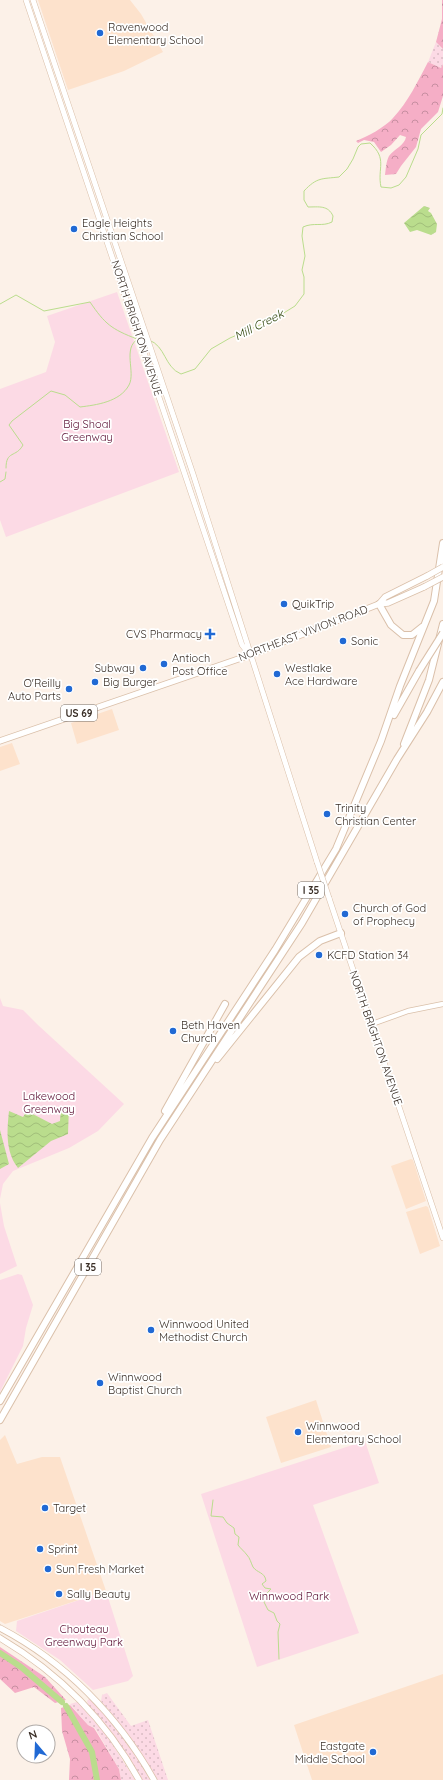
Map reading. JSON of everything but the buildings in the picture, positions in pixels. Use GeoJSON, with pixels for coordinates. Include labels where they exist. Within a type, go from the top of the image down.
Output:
{"type":"FeatureCollection","features":[{"type":"Feature","properties":{"kind":"highway","name":"I 35"},"geometry":{"type":"LineString","coordinates":[[0,1401],[152,1138],[274,950],[336,849],[381,741],[400,686],[434,601],[443,543]]}},
{"type":"Feature","properties":{"kind":"highway"},"geometry":{"type":"LineString","coordinates":[[379,604],[391,625],[403,635],[415,634],[426,621]]}},
{"type":"Feature","properties":{"kind":"highway","name":"I 35"},"geometry":{"type":"LineString","coordinates":[[0,1420],[160,1140],[302,923],[398,758],[429,680],[443,624]]}},
{"type":"Feature","properties":{"kind":"highway"},"geometry":{"type":"LineString","coordinates":[[381,741],[401,701],[443,633]]}},
{"type":"Feature","properties":{"kind":"highway"},"geometry":{"type":"LineString","coordinates":[[398,758],[418,727],[443,682]]}},
{"type":"Feature","properties":{"kind":"highway"},"geometry":{"type":"LineString","coordinates":[[199,1081],[298,957],[320,941],[340,933]]}},
{"type":"Feature","properties":{"kind":"highway"},"geometry":{"type":"LineString","coordinates":[[152,1138],[157,1125],[225,1004]]}},
{"type":"Feature","properties":{"kind":"main road","name":"NORTH BRIGHTON AVENUE"},"geometry":{"type":"LineString","coordinates":[[26,0],[136,324],[242,645],[250,655]]}},
{"type":"Feature","properties":{"kind":"main road","name":"NORTH BRIGHTON AVENUE"},"geometry":{"type":"LineString","coordinates":[[33,0],[94,184],[144,327],[248,642],[250,655],[340,933],[372,1024],[443,1238]]}},
{"type":"Feature","properties":{"kind":"main road","name":"NORTHEAST VIVION ROAD"},"geometry":{"type":"LineString","coordinates":[[379,604],[385,597],[443,567]]}},
{"type":"Feature","properties":{"kind":"main road","name":"NORTHEAST VIVION ROAD"},"geometry":{"type":"LineString","coordinates":[[0,741],[250,655],[379,604],[388,603],[443,577]]}},
{"type":"Feature","properties":{"kind":"main road"},"geometry":{"type":"LineString","coordinates":[[0,1628],[16,1636],[57,1665],[93,1695],[117,1723],[154,1780]]}},
{"type":"Feature","properties":{"kind":"main road"},"geometry":{"type":"LineString","coordinates":[[0,1634],[9,1633]]}},
{"type":"Feature","properties":{"kind":"main road"},"geometry":{"type":"LineString","coordinates":[[0,1638],[35,1660],[80,1699],[114,1739],[139,1780]]}},
{"type":"Feature","properties":{"kind":"street"},"geometry":{"type":"LineString","coordinates":[[372,1024],[408,1011],[443,1004]]}},
{"type":"Feature","properties":{"kind":"shaded area","name":"Ravenwood Elementary School"},"geometry":{"type":"Polygon","coordinates":[[[38,0],[130,0],[141,14],[163,52],[124,71],[68,90],[38,0]]]}},
{"type":"Feature","properties":{"kind":"shaded area"},"geometry":{"type":"Polygon","coordinates":[[[112,709],[119,730],[77,744],[71,723],[112,709]]]}},
{"type":"Feature","properties":{"kind":"shaded area"},"geometry":{"type":"Polygon","coordinates":[[[12,743],[20,764],[0,771],[0,747],[12,743]]]}},
{"type":"Feature","properties":{"kind":"shaded area"},"geometry":{"type":"Polygon","coordinates":[[[411,1159],[413,1160],[426,1201],[406,1209],[391,1166],[411,1159]]]}},
{"type":"Feature","properties":{"kind":"shaded area"},"geometry":{"type":"Polygon","coordinates":[[[426,1206],[428,1207],[440,1246],[420,1254],[406,1212],[426,1206]]]}},
{"type":"Feature","properties":{"kind":"shaded area","name":"Winnwood Elementary School"},"geometry":{"type":"Polygon","coordinates":[[[316,1400],[331,1447],[281,1463],[266,1417],[316,1400]]]}},
{"type":"Feature","properties":{"kind":"shaded area"},"geometry":{"type":"Polygon","coordinates":[[[5,1435],[17,1464],[42,1457],[60,1457],[106,1591],[5,1624],[0,1621],[0,1440],[5,1435]]]}},
{"type":"Feature","properties":{"kind":"shaded area","name":"Eastgate Middle School"},"geometry":{"type":"Polygon","coordinates":[[[443,1674],[443,1780],[312,1780],[294,1725],[443,1674]]]}},
{"type":"Feature","properties":{"kind":"green space"},"geometry":{"type":"Polygon","coordinates":[[[442,0],[443,49],[436,42],[442,19],[442,0]]]}},
{"type":"Feature","properties":{"kind":"green space"},"geometry":{"type":"Polygon","coordinates":[[[436,42],[442,49],[443,47],[443,64],[441,68],[428,62],[436,42]]]}},
{"type":"Feature","properties":{"kind":"green space"},"geometry":{"type":"Polygon","coordinates":[[[428,62],[441,68],[443,64],[443,96],[438,112],[421,129],[416,147],[396,174],[385,175],[389,156],[402,145],[406,137],[400,135],[391,145],[381,152],[374,142],[364,140],[358,143],[356,141],[381,128],[393,118],[408,98],[428,62]]]}},
{"type":"Feature","properties":{"kind":"green space","name":"Big Shoal Greenway"},"geometry":{"type":"Polygon","coordinates":[[[117,292],[179,472],[6,537],[0,520],[0,389],[46,372],[55,342],[47,316],[117,292]]]}},
{"type":"Feature","properties":{"kind":"green space","name":"Lakewood Greenway"},"geometry":{"type":"Polygon","coordinates":[[[0,998],[3,1006],[23,1010],[124,1104],[98,1131],[69,1148],[13,1171],[3,1184],[0,1199],[0,998]]]}},
{"type":"Feature","properties":{"kind":"green space"},"geometry":{"type":"Polygon","coordinates":[[[0,1203],[4,1226],[17,1266],[0,1274],[0,1203]]]}},
{"type":"Feature","properties":{"kind":"green space"},"geometry":{"type":"Polygon","coordinates":[[[18,1274],[22,1275],[33,1305],[26,1328],[23,1346],[0,1392],[0,1280],[18,1274]]]}},
{"type":"Feature","properties":{"kind":"green space","name":"Winnwood Park"},"geometry":{"type":"Polygon","coordinates":[[[365,1441],[379,1483],[313,1505],[359,1633],[257,1667],[201,1494],[365,1441]]]}},
{"type":"Feature","properties":{"kind":"green space","name":"Chouteau Greenway Park"},"geometry":{"type":"Polygon","coordinates":[[[106,1591],[133,1676],[128,1681],[93,1690],[60,1660],[16,1631],[17,1621],[106,1591]]]}},
{"type":"Feature","properties":{"kind":"green space"},"geometry":{"type":"Polygon","coordinates":[[[0,1647],[45,1677],[66,1700],[55,1703],[34,1687],[15,1693],[0,1679],[0,1647]]]}},
{"type":"Feature","properties":{"kind":"green space"},"geometry":{"type":"Polygon","coordinates":[[[107,1693],[131,1726],[148,1720],[168,1780],[156,1780],[132,1740],[101,1701],[102,1695],[107,1693]]]}},
{"type":"Feature","properties":{"kind":"green space"},"geometry":{"type":"Polygon","coordinates":[[[92,1699],[109,1718],[131,1748],[150,1780],[141,1780],[104,1723],[88,1705],[87,1701],[92,1699]]]}},
{"type":"Feature","properties":{"kind":"green space"},"geometry":{"type":"Polygon","coordinates":[[[77,1702],[106,1734],[135,1780],[121,1780],[119,1769],[95,1728],[88,1725],[70,1704],[77,1702]]]}},
{"type":"Feature","properties":{"kind":"green space"},"geometry":{"type":"Polygon","coordinates":[[[70,1705],[88,1725],[94,1728],[119,1769],[121,1780],[69,1780],[70,1759],[62,1731],[61,1708],[70,1705]]]}},
{"type":"Feature","properties":{"kind":"water"},"geometry":{"type":"Polygon","coordinates":[[[424,206],[430,208],[428,211],[431,213],[437,224],[436,232],[431,235],[417,230],[410,232],[404,223],[424,206]]]}},
{"type":"Feature","properties":{"kind":"water"},"geometry":{"type":"Polygon","coordinates":[[[69,1106],[68,1134],[51,1141],[18,1168],[9,1148],[9,1111],[23,1117],[27,1111],[52,1124],[60,1121],[61,1107],[69,1106]]]}},
{"type":"Feature","properties":{"kind":"water"},"geometry":{"type":"Polygon","coordinates":[[[0,1130],[9,1164],[0,1169],[0,1130]]]}},
{"type":"Feature","properties":{"kind":"waterway","name":"Mill Creek"},"geometry":{"type":"LineString","coordinates":[[149,340],[159,347],[171,367],[181,374],[195,369],[211,349],[230,338],[274,319],[295,306],[304,294],[304,277],[302,270],[305,256],[302,236],[303,227],[332,222],[333,216],[326,208],[308,207],[304,200],[304,191],[316,181],[339,177],[347,169],[358,147],[361,144],[370,143],[379,154],[381,164],[381,187],[391,188],[399,185],[406,177],[418,149],[421,135],[442,114],[443,108]]}},
{"type":"Feature","properties":{"kind":"waterway"},"geometry":{"type":"LineString","coordinates":[[0,304],[16,295],[44,311],[90,302],[100,316],[109,325],[137,339]]}},
{"type":"Feature","properties":{"kind":"waterway","name":"Mill Creek"},"geometry":{"type":"LineString","coordinates":[[6,468],[6,462],[10,456],[17,452],[23,445],[9,425],[12,421],[51,391],[65,395],[80,407],[107,402],[114,399],[125,391],[129,385],[131,380],[131,348],[133,343],[138,339]]}},
{"type":"Feature","properties":{"kind":"waterway","name":"Mill Creek"},"geometry":{"type":"LineString","coordinates":[[0,482],[5,479],[6,472]]}},
{"type":"Feature","properties":{"kind":"waterway"},"geometry":{"type":"LineString","coordinates":[[213,1500],[211,1516],[223,1517],[227,1523],[234,1528],[235,1534],[239,1537],[238,1545],[248,1556],[253,1567],[263,1574],[266,1581],[262,1584],[265,1588],[271,1589],[265,1595],[264,1602],[268,1610],[274,1613],[280,1624],[278,1632],[279,1659]]}},
{"type":"Feature","properties":{"kind":"waterway"},"geometry":{"type":"LineString","coordinates":[[0,1653],[21,1667],[62,1702]]}},
{"type":"Feature","properties":{"kind":"waterway"},"geometry":{"type":"LineString","coordinates":[[66,1706],[92,1752],[97,1780]]}},
{"type":"Feature","properties":{"kind":"place","name":"Ravenwood Elementary School"},"geometry":{"type":"Point","coordinates":[100,33]}},
{"type":"Feature","properties":{"kind":"place","name":"Eagle Heights Christian School"},"geometry":{"type":"Point","coordinates":[74,229]}},
{"type":"Feature","properties":{"kind":"place","name":"QuikTrip"},"geometry":{"type":"Point","coordinates":[284,604]}},
{"type":"Feature","properties":{"kind":"place","name":"CVS Pharmacy"},"geometry":{"type":"Point","coordinates":[210,634]}},
{"type":"Feature","properties":{"kind":"place","name":"Sonic"},"geometry":{"type":"Point","coordinates":[343,641]}},
{"type":"Feature","properties":{"kind":"place","name":"Antioch Post Office"},"geometry":{"type":"Point","coordinates":[164,664]}},
{"type":"Feature","properties":{"kind":"place","name":"Subway"},"geometry":{"type":"Point","coordinates":[143,668]}},
{"type":"Feature","properties":{"kind":"place","name":"Westlake Ace Hardware"},"geometry":{"type":"Point","coordinates":[277,674]}},
{"type":"Feature","properties":{"kind":"place","name":"Big Burger"},"geometry":{"type":"Point","coordinates":[95,682]}},
{"type":"Feature","properties":{"kind":"place","name":"O'Reilly Auto Parts"},"geometry":{"type":"Point","coordinates":[69,689]}},
{"type":"Feature","properties":{"kind":"place","name":"Trinity Christian Center"},"geometry":{"type":"Point","coordinates":[327,814]}},
{"type":"Feature","properties":{"kind":"place","name":"Church of God of Prophecy"},"geometry":{"type":"Point","coordinates":[345,914]}},
{"type":"Feature","properties":{"kind":"place","name":"KCFD Station 34"},"geometry":{"type":"Point","coordinates":[319,955]}},
{"type":"Feature","properties":{"kind":"place","name":"Beth Haven Church"},"geometry":{"type":"Point","coordinates":[173,1031]}},
{"type":"Feature","properties":{"kind":"place","name":"Winnwood United Methodist Church"},"geometry":{"type":"Point","coordinates":[151,1330]}},
{"type":"Feature","properties":{"kind":"place","name":"Winnwood Baptist Church"},"geometry":{"type":"Point","coordinates":[100,1383]}},
{"type":"Feature","properties":{"kind":"place","name":"Winnwood Elementary School"},"geometry":{"type":"Point","coordinates":[298,1432]}},
{"type":"Feature","properties":{"kind":"place","name":"Target"},"geometry":{"type":"Point","coordinates":[45,1508]}},
{"type":"Feature","properties":{"kind":"place","name":"Sprint"},"geometry":{"type":"Point","coordinates":[40,1549]}},
{"type":"Feature","properties":{"kind":"place","name":"Sun Fresh Market"},"geometry":{"type":"Point","coordinates":[48,1569]}},
{"type":"Feature","properties":{"kind":"place","name":"Sally Beauty"},"geometry":{"type":"Point","coordinates":[59,1594]}},
{"type":"Feature","properties":{"kind":"place","name":"Eastgate Middle School"},"geometry":{"type":"Point","coordinates":[373,1752]}}]}
